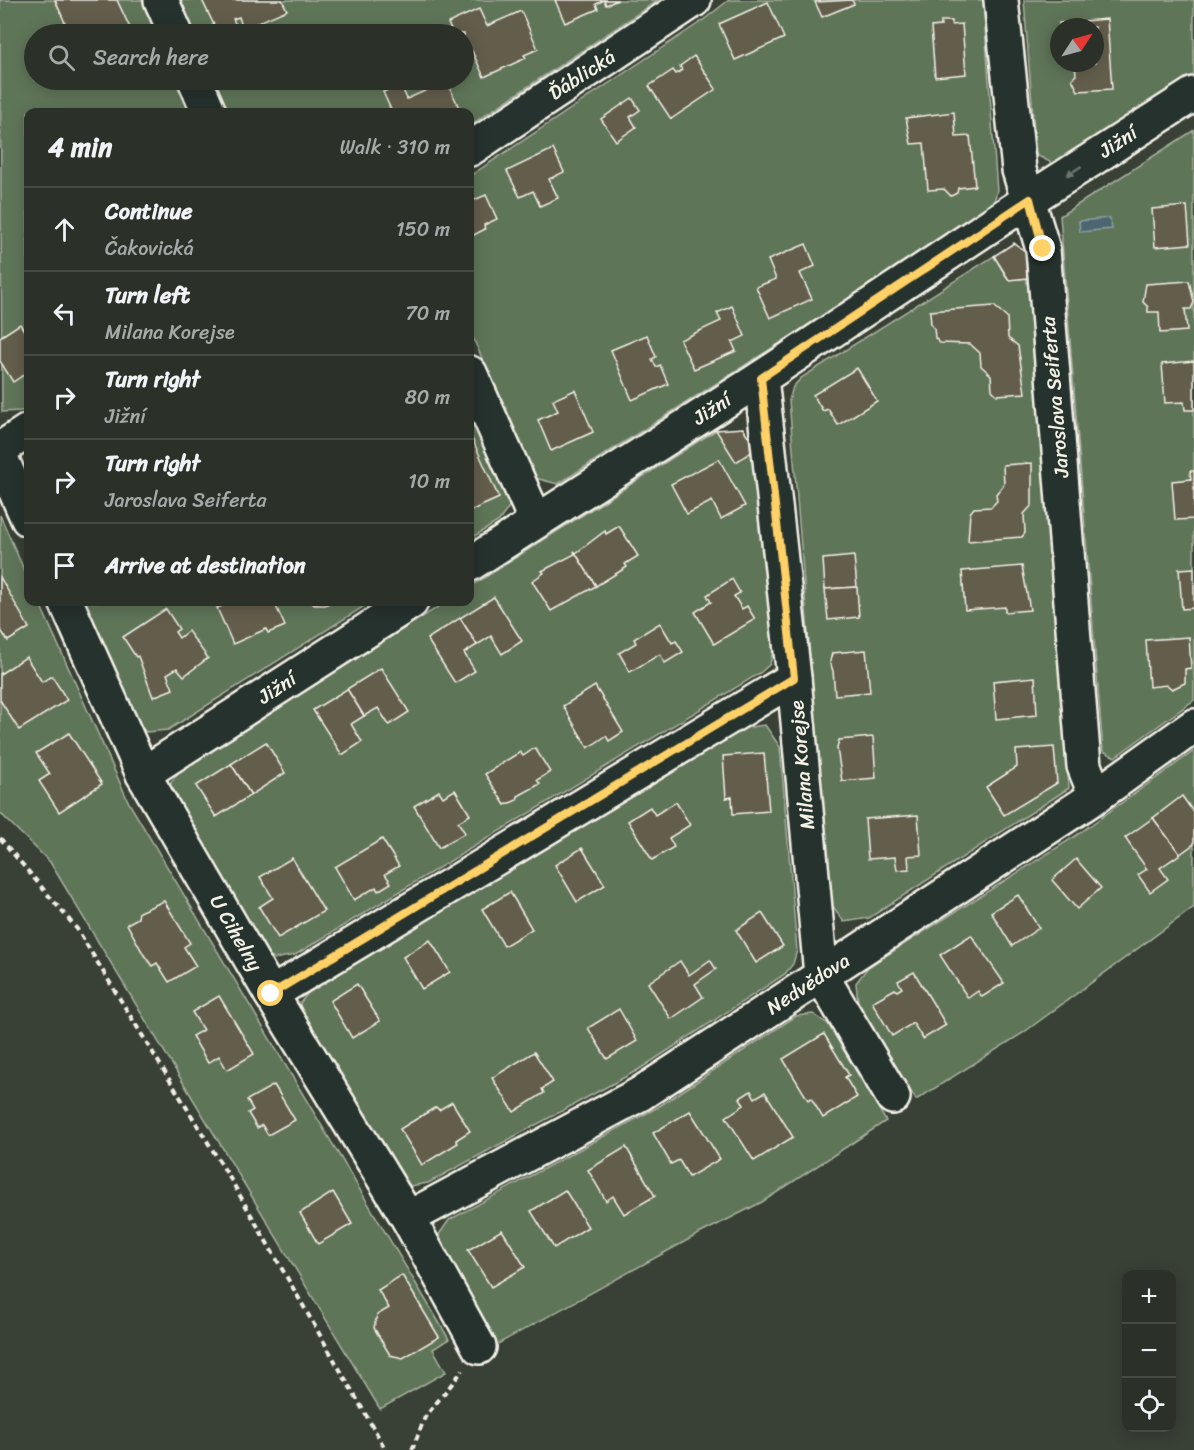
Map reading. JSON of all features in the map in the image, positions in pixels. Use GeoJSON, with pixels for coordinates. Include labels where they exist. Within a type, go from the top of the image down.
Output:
{"type":"FeatureCollection","features":[{"type":"Feature","properties":{"kind":"street"},"geometry":{"type":"LineString","coordinates":[[161,0],[172,24]]}},
{"type":"Feature","properties":{"kind":"street","name":"Ďáblická"},"geometry":{"type":"LineString","coordinates":[[474,146],[694,0]]}},
{"type":"Feature","properties":{"kind":"street","name":"Jaroslava Seiferta"},"geometry":{"type":"LineString","coordinates":[[1001,0],[1019,171],[1030,199],[1043,249],[1084,766],[1096,796]]}},
{"type":"Feature","properties":{"kind":"street"},"geometry":{"type":"LineString","coordinates":[[199,90],[207,108]]}},
{"type":"Feature","properties":{"kind":"street","name":"Jižní"},"geometry":{"type":"LineString","coordinates":[[474,561],[761,378],[1030,199],[1194,94]]}},
{"type":"Feature","properties":{"kind":"street","name":"Milana Korejse"},"geometry":{"type":"LineString","coordinates":[[761,378],[794,678],[821,975],[893,1097]]}},
{"type":"Feature","properties":{"kind":"street"},"geometry":{"type":"LineString","coordinates":[[474,382],[536,521]]}},
{"type":"Feature","properties":{"kind":"street"},"geometry":{"type":"LineString","coordinates":[[0,449],[24,434]]}},
{"type":"Feature","properties":{"kind":"street"},"geometry":{"type":"LineString","coordinates":[[0,456],[24,510]]}},
{"type":"Feature","properties":{"kind":"street","name":"U Cihelny"},"geometry":{"type":"LineString","coordinates":[[68,606],[143,774],[271,994],[408,1218],[479,1347]]}},
{"type":"Feature","properties":{"kind":"street","name":"Jižní"},"geometry":{"type":"LineString","coordinates":[[143,774],[405,606]]}},
{"type":"Feature","properties":{"kind":"street"},"geometry":{"type":"LineString","coordinates":[[271,994],[794,678]]}},
{"type":"Feature","properties":{"kind":"street","name":"Nedvědova"},"geometry":{"type":"LineString","coordinates":[[408,1218],[640,1094],[1096,796],[1194,726]]}},
{"type":"Feature","properties":{"kind":"path"},"geometry":{"type":"LineString","coordinates":[[0,837],[77,929],[231,1180],[386,1450]]}},
{"type":"Feature","properties":{"kind":"path"},"geometry":{"type":"LineString","coordinates":[[412,1450],[425,1417],[479,1347]]}},
{"type":"Feature","properties":{"kind":"green space"},"geometry":{"type":"Polygon","coordinates":[[[0,0],[144,0],[155,24],[24,24],[24,90],[182,90],[189,108],[24,108],[24,410],[2,412],[0,0]]]}},
{"type":"Feature","properties":{"kind":"green space"},"geometry":{"type":"Polygon","coordinates":[[[176,0],[658,0],[474,122],[474,108],[223,108],[215,90],[474,90],[474,24],[187,24],[176,0]]]}},
{"type":"Feature","properties":{"kind":"green space"},"geometry":{"type":"Polygon","coordinates":[[[729,0],[983,0],[997,191],[993,205],[986,212],[558,484],[535,478],[474,340],[474,173],[702,21],[729,0]]]}},
{"type":"Feature","properties":{"kind":"green space"},"geometry":{"type":"Polygon","coordinates":[[[1024,0],[1194,0],[1194,81],[1089,147],[1054,164],[1036,155],[1024,0]]]}},
{"type":"Feature","properties":{"kind":"green space"},"geometry":{"type":"Polygon","coordinates":[[[1194,130],[1194,700],[1115,757],[1103,751],[1060,216],[1194,130]]]}},
{"type":"Feature","properties":{"kind":"green space"},"geometry":{"type":"Polygon","coordinates":[[[994,256],[1008,280],[1028,278],[1069,788],[869,918],[844,922],[830,902],[789,400],[793,387],[801,378],[994,256]]]}},
{"type":"Feature","properties":{"kind":"green space"},"geometry":{"type":"Polygon","coordinates":[[[474,411],[509,490],[509,507],[499,521],[474,537],[474,411]]]}},
{"type":"Feature","properties":{"kind":"green space"},"geometry":{"type":"Polygon","coordinates":[[[716,430],[756,449],[773,650],[770,664],[760,673],[295,955],[274,959],[259,946],[172,804],[170,784],[180,770],[440,606],[474,606],[474,584],[716,430]]]}},
{"type":"Feature","properties":{"kind":"green space"},"geometry":{"type":"Polygon","coordinates":[[[0,515],[24,570],[24,606],[41,606],[129,803],[449,1339],[433,1349],[446,1372],[380,1409],[50,862],[0,813],[0,515]]]}},
{"type":"Feature","properties":{"kind":"green space"},"geometry":{"type":"Polygon","coordinates":[[[81,606],[365,606],[168,730],[146,732],[131,716],[81,606]]]}},
{"type":"Feature","properties":{"kind":"green space"},"geometry":{"type":"Polygon","coordinates":[[[765,725],[780,747],[797,950],[793,964],[785,974],[638,1070],[428,1183],[410,1186],[395,1177],[303,1022],[300,1003],[311,989],[743,728],[765,725]]]}},
{"type":"Feature","properties":{"kind":"green space"},"geometry":{"type":"Polygon","coordinates":[[[1194,751],[1194,907],[1023,1033],[916,1100],[858,1003],[856,983],[868,967],[1074,837],[1194,751]]]}},
{"type":"Feature","properties":{"kind":"green space"},"geometry":{"type":"Polygon","coordinates":[[[813,1014],[828,1024],[886,1121],[762,1202],[496,1345],[441,1254],[438,1236],[449,1220],[658,1107],[796,1016],[813,1014]]]}},
{"type":"Feature","properties":{"kind":"water"},"geometry":{"type":"Polygon","coordinates":[[[1110,218],[1112,229],[1080,232],[1079,221],[1110,218]]]}},
{"type":"Feature","properties":{"kind":"building"},"geometry":{"type":"Polygon","coordinates":[[[55,0],[117,0],[128,24],[66,24],[55,0]]]}},
{"type":"Feature","properties":{"kind":"building"},"geometry":{"type":"Polygon","coordinates":[[[202,0],[282,0],[287,10],[255,24],[241,24],[239,17],[233,19],[235,24],[214,24],[202,0]]]}},
{"type":"Feature","properties":{"kind":"building"},"geometry":{"type":"Polygon","coordinates":[[[555,0],[604,0],[596,4],[598,9],[565,23],[555,0]]]}},
{"type":"Feature","properties":{"kind":"building"},"geometry":{"type":"Polygon","coordinates":[[[604,0],[618,0],[606,5],[604,0]]]}},
{"type":"Feature","properties":{"kind":"building"},"geometry":{"type":"Polygon","coordinates":[[[852,0],[854,4],[822,17],[815,2],[852,0]]]}},
{"type":"Feature","properties":{"kind":"building"},"geometry":{"type":"Polygon","coordinates":[[[768,2],[784,38],[735,60],[719,24],[768,2]]]}},
{"type":"Feature","properties":{"kind":"building"},"geometry":{"type":"Polygon","coordinates":[[[479,9],[487,26],[521,11],[538,49],[524,55],[526,58],[484,77],[474,55],[474,24],[448,23],[479,9]]]}},
{"type":"Feature","properties":{"kind":"building"},"geometry":{"type":"Polygon","coordinates":[[[1104,19],[1107,19],[1112,89],[1078,91],[1072,79],[1076,72],[1104,72],[1104,19]]]}},
{"type":"Feature","properties":{"kind":"building"},"geometry":{"type":"Polygon","coordinates":[[[941,21],[952,21],[952,25],[962,24],[966,74],[935,77],[931,27],[941,26],[941,21]]]}},
{"type":"Feature","properties":{"kind":"building"},"geometry":{"type":"Polygon","coordinates":[[[694,56],[716,89],[671,119],[649,86],[673,70],[676,74],[682,70],[680,66],[694,56]]]}},
{"type":"Feature","properties":{"kind":"building"},"geometry":{"type":"Polygon","coordinates":[[[403,90],[407,99],[427,90],[451,90],[459,108],[390,108],[383,92],[403,90]]]}},
{"type":"Feature","properties":{"kind":"building"},"geometry":{"type":"Polygon","coordinates":[[[632,98],[640,110],[630,117],[636,127],[616,141],[601,119],[632,98]]]}},
{"type":"Feature","properties":{"kind":"building"},"geometry":{"type":"Polygon","coordinates":[[[954,112],[956,137],[970,136],[975,186],[958,188],[957,193],[951,196],[944,189],[928,190],[924,143],[911,144],[906,118],[954,112]]]}},
{"type":"Feature","properties":{"kind":"building"},"geometry":{"type":"Polygon","coordinates":[[[553,149],[564,172],[549,179],[558,198],[540,206],[533,191],[520,197],[507,171],[553,149]]]}},
{"type":"Feature","properties":{"kind":"building"},"geometry":{"type":"Polygon","coordinates":[[[486,195],[497,219],[484,225],[485,229],[474,235],[474,200],[486,195]]]}},
{"type":"Feature","properties":{"kind":"building"},"geometry":{"type":"Polygon","coordinates":[[[1187,206],[1190,244],[1155,247],[1152,209],[1187,206]]]}},
{"type":"Feature","properties":{"kind":"building"},"geometry":{"type":"Polygon","coordinates":[[[1014,243],[1026,252],[1028,278],[1009,280],[994,256],[1014,243]]]}},
{"type":"Feature","properties":{"kind":"building"},"geometry":{"type":"Polygon","coordinates":[[[806,244],[815,266],[800,273],[812,299],[770,318],[756,287],[776,279],[768,260],[806,244]]]}},
{"type":"Feature","properties":{"kind":"building"},"geometry":{"type":"Polygon","coordinates":[[[1189,281],[1194,302],[1191,309],[1185,309],[1187,331],[1160,333],[1159,312],[1148,312],[1148,307],[1143,302],[1146,284],[1189,281]]]}},
{"type":"Feature","properties":{"kind":"building"},"geometry":{"type":"Polygon","coordinates":[[[732,306],[745,336],[732,342],[736,351],[694,369],[680,340],[721,321],[717,313],[732,306]]]}},
{"type":"Feature","properties":{"kind":"building"},"geometry":{"type":"Polygon","coordinates":[[[994,306],[1007,317],[1008,338],[1018,346],[1025,393],[997,395],[992,390],[991,375],[981,366],[980,353],[970,344],[940,343],[935,338],[930,311],[994,306]]]}},
{"type":"Feature","properties":{"kind":"building"},"geometry":{"type":"Polygon","coordinates":[[[20,324],[24,330],[24,375],[13,382],[0,361],[0,337],[20,324]]]}},
{"type":"Feature","properties":{"kind":"building"},"geometry":{"type":"Polygon","coordinates":[[[647,335],[656,357],[652,359],[656,367],[660,365],[668,384],[632,400],[611,350],[647,335]]]}},
{"type":"Feature","properties":{"kind":"building"},"geometry":{"type":"Polygon","coordinates":[[[1194,361],[1194,410],[1185,410],[1184,402],[1165,403],[1162,364],[1194,361]]]}},
{"type":"Feature","properties":{"kind":"building"},"geometry":{"type":"Polygon","coordinates":[[[857,368],[877,401],[838,425],[828,409],[823,411],[813,395],[857,368]]]}},
{"type":"Feature","properties":{"kind":"building"},"geometry":{"type":"Polygon","coordinates":[[[575,390],[593,432],[551,451],[538,420],[558,411],[553,400],[575,390]]]}},
{"type":"Feature","properties":{"kind":"building"},"geometry":{"type":"Polygon","coordinates":[[[743,428],[756,449],[736,462],[716,430],[743,428]]]}},
{"type":"Feature","properties":{"kind":"building"},"geometry":{"type":"Polygon","coordinates":[[[474,443],[499,498],[474,509],[474,443]]]}},
{"type":"Feature","properties":{"kind":"building"},"geometry":{"type":"Polygon","coordinates":[[[719,459],[745,506],[721,519],[712,501],[687,514],[671,484],[719,459]]]}},
{"type":"Feature","properties":{"kind":"building"},"geometry":{"type":"Polygon","coordinates":[[[1032,463],[1032,505],[1024,514],[1025,533],[1022,537],[968,541],[970,513],[974,508],[991,507],[997,501],[996,494],[1004,484],[1003,465],[1032,463]]]}},
{"type":"Feature","properties":{"kind":"building"},"geometry":{"type":"Polygon","coordinates":[[[1190,471],[1194,471],[1194,519],[1175,520],[1172,481],[1191,479],[1190,471]]]}},
{"type":"Feature","properties":{"kind":"building"},"geometry":{"type":"Polygon","coordinates":[[[619,526],[638,556],[625,564],[627,567],[596,586],[574,551],[576,553],[605,531],[606,534],[619,526]]]}},
{"type":"Feature","properties":{"kind":"building"},"geometry":{"type":"Polygon","coordinates":[[[574,551],[596,586],[551,611],[532,581],[544,573],[542,571],[575,554],[574,551]]]}},
{"type":"Feature","properties":{"kind":"building"},"geometry":{"type":"Polygon","coordinates":[[[854,556],[857,587],[825,589],[823,559],[854,556]]]}},
{"type":"Feature","properties":{"kind":"building"},"geometry":{"type":"Polygon","coordinates":[[[1022,566],[1030,610],[1005,612],[1005,607],[965,610],[962,571],[1022,566]]]}},
{"type":"Feature","properties":{"kind":"building"},"geometry":{"type":"Polygon","coordinates":[[[1194,568],[1194,608],[1182,609],[1179,569],[1194,568]]]}},
{"type":"Feature","properties":{"kind":"building"},"geometry":{"type":"Polygon","coordinates":[[[0,577],[29,628],[8,641],[0,629],[0,577]]]}},
{"type":"Feature","properties":{"kind":"building"},"geometry":{"type":"Polygon","coordinates":[[[732,579],[740,593],[734,596],[742,609],[747,606],[755,619],[714,644],[695,612],[711,602],[707,595],[732,579]]]}},
{"type":"Feature","properties":{"kind":"building"},"geometry":{"type":"Polygon","coordinates":[[[857,587],[859,617],[828,620],[825,589],[857,587]]]}},
{"type":"Feature","properties":{"kind":"building"},"geometry":{"type":"Polygon","coordinates":[[[494,597],[522,641],[502,654],[491,636],[477,645],[460,618],[494,597]]]}},
{"type":"Feature","properties":{"kind":"building"},"geometry":{"type":"Polygon","coordinates":[[[222,606],[276,606],[285,626],[268,633],[266,629],[233,644],[217,608],[222,606]]]}},
{"type":"Feature","properties":{"kind":"building"},"geometry":{"type":"Polygon","coordinates":[[[166,609],[179,629],[175,632],[179,638],[188,631],[208,658],[184,676],[177,668],[167,674],[173,689],[153,697],[138,656],[136,657],[123,637],[166,609]]]}},
{"type":"Feature","properties":{"kind":"building"},"geometry":{"type":"Polygon","coordinates":[[[460,618],[477,645],[464,653],[475,671],[455,683],[427,639],[460,618]]]}},
{"type":"Feature","properties":{"kind":"building"},"geometry":{"type":"Polygon","coordinates":[[[660,623],[672,643],[676,641],[683,652],[665,663],[660,654],[630,672],[619,653],[636,643],[634,639],[660,623]]]}},
{"type":"Feature","properties":{"kind":"building"},"geometry":{"type":"Polygon","coordinates":[[[1189,637],[1191,668],[1185,669],[1185,683],[1172,689],[1167,685],[1149,687],[1146,640],[1189,637]]]}},
{"type":"Feature","properties":{"kind":"building"},"geometry":{"type":"Polygon","coordinates":[[[866,650],[870,692],[835,695],[830,662],[832,653],[866,650]]]}},
{"type":"Feature","properties":{"kind":"building"},"geometry":{"type":"Polygon","coordinates":[[[26,657],[42,682],[52,676],[67,700],[19,730],[0,700],[0,674],[26,657]]]}},
{"type":"Feature","properties":{"kind":"building"},"geometry":{"type":"Polygon","coordinates":[[[381,668],[409,712],[389,725],[378,708],[364,716],[347,689],[381,668]]]}},
{"type":"Feature","properties":{"kind":"building"},"geometry":{"type":"Polygon","coordinates":[[[1035,677],[1037,715],[996,719],[993,681],[1035,677]]]}},
{"type":"Feature","properties":{"kind":"building"},"geometry":{"type":"Polygon","coordinates":[[[595,686],[623,732],[609,741],[606,736],[588,748],[563,706],[595,686]]]}},
{"type":"Feature","properties":{"kind":"building"},"geometry":{"type":"Polygon","coordinates":[[[347,689],[364,716],[351,724],[362,742],[342,755],[313,710],[347,689]]]}},
{"type":"Feature","properties":{"kind":"building"},"geometry":{"type":"Polygon","coordinates":[[[69,733],[102,784],[59,812],[39,781],[50,774],[36,753],[69,733]]]}},
{"type":"Feature","properties":{"kind":"building"},"geometry":{"type":"Polygon","coordinates":[[[873,737],[876,778],[842,781],[837,748],[839,740],[873,737]]]}},
{"type":"Feature","properties":{"kind":"building"},"geometry":{"type":"Polygon","coordinates":[[[266,742],[285,773],[251,795],[231,764],[266,742]]]}},
{"type":"Feature","properties":{"kind":"building"},"geometry":{"type":"Polygon","coordinates":[[[1054,747],[1057,783],[1004,815],[986,787],[1017,767],[1016,750],[1054,747]]]}},
{"type":"Feature","properties":{"kind":"building"},"geometry":{"type":"Polygon","coordinates":[[[535,748],[550,772],[537,780],[540,784],[518,796],[517,800],[505,805],[485,774],[520,752],[523,756],[535,748]]]}},
{"type":"Feature","properties":{"kind":"building"},"geometry":{"type":"Polygon","coordinates":[[[764,753],[769,811],[733,814],[732,797],[726,798],[723,756],[764,753]]]}},
{"type":"Feature","properties":{"kind":"building"},"geometry":{"type":"Polygon","coordinates":[[[231,764],[251,795],[216,817],[196,786],[231,764]]]}},
{"type":"Feature","properties":{"kind":"building"},"geometry":{"type":"Polygon","coordinates":[[[455,790],[470,815],[458,822],[465,833],[439,848],[414,806],[439,791],[443,797],[455,790]]]}},
{"type":"Feature","properties":{"kind":"building"},"geometry":{"type":"Polygon","coordinates":[[[1182,796],[1194,813],[1194,844],[1180,854],[1153,818],[1182,796]]]}},
{"type":"Feature","properties":{"kind":"building"},"geometry":{"type":"Polygon","coordinates":[[[676,802],[690,825],[669,838],[674,847],[652,860],[628,821],[650,807],[655,815],[676,802]]]}},
{"type":"Feature","properties":{"kind":"building"},"geometry":{"type":"Polygon","coordinates":[[[918,815],[921,855],[908,856],[909,869],[897,870],[895,857],[868,859],[865,819],[918,815]]]}},
{"type":"Feature","properties":{"kind":"building"},"geometry":{"type":"Polygon","coordinates":[[[1153,818],[1180,854],[1160,868],[1168,879],[1150,892],[1138,875],[1147,869],[1125,838],[1153,818]]]}},
{"type":"Feature","properties":{"kind":"building"},"geometry":{"type":"Polygon","coordinates":[[[382,839],[399,866],[385,874],[391,883],[378,891],[376,887],[354,900],[335,867],[382,839]]]}},
{"type":"Feature","properties":{"kind":"building"},"geometry":{"type":"Polygon","coordinates":[[[582,848],[605,885],[577,902],[555,865],[582,848]]]}},
{"type":"Feature","properties":{"kind":"building"},"geometry":{"type":"Polygon","coordinates":[[[292,858],[324,911],[278,938],[259,907],[273,898],[260,877],[292,858]]]}},
{"type":"Feature","properties":{"kind":"building"},"geometry":{"type":"Polygon","coordinates":[[[1076,859],[1101,888],[1077,909],[1052,880],[1076,859]]]}},
{"type":"Feature","properties":{"kind":"building"},"geometry":{"type":"Polygon","coordinates":[[[510,892],[532,929],[504,946],[482,909],[510,892]]]}},
{"type":"Feature","properties":{"kind":"building"},"geometry":{"type":"Polygon","coordinates":[[[1018,895],[1039,928],[1012,946],[991,912],[1018,895]]]}},
{"type":"Feature","properties":{"kind":"building"},"geometry":{"type":"Polygon","coordinates":[[[164,901],[190,943],[184,947],[196,966],[169,982],[157,963],[152,966],[144,955],[127,924],[138,918],[139,912],[164,901]]]}},
{"type":"Feature","properties":{"kind":"building"},"geometry":{"type":"Polygon","coordinates":[[[762,913],[783,946],[756,963],[736,930],[762,913]]]}},
{"type":"Feature","properties":{"kind":"building"},"geometry":{"type":"Polygon","coordinates":[[[971,935],[1004,983],[982,997],[978,991],[968,998],[940,955],[971,935]]]}},
{"type":"Feature","properties":{"kind":"building"},"geometry":{"type":"Polygon","coordinates":[[[430,940],[450,972],[422,989],[403,957],[430,940]]]}},
{"type":"Feature","properties":{"kind":"building"},"geometry":{"type":"Polygon","coordinates":[[[710,960],[716,969],[695,984],[703,997],[671,1019],[648,983],[680,961],[689,975],[710,960]]]}},
{"type":"Feature","properties":{"kind":"building"},"geometry":{"type":"Polygon","coordinates":[[[914,972],[946,1025],[923,1039],[913,1023],[892,1036],[872,1002],[895,989],[897,991],[902,988],[898,981],[914,972]]]}},
{"type":"Feature","properties":{"kind":"building"},"geometry":{"type":"Polygon","coordinates":[[[357,984],[380,1021],[352,1038],[330,1001],[357,984]]]}},
{"type":"Feature","properties":{"kind":"building"},"geometry":{"type":"Polygon","coordinates":[[[219,996],[254,1054],[227,1070],[219,1056],[208,1063],[192,1036],[203,1030],[192,1012],[219,996]]]}},
{"type":"Feature","properties":{"kind":"building"},"geometry":{"type":"Polygon","coordinates":[[[619,1009],[637,1041],[607,1059],[588,1028],[619,1009]]]}},
{"type":"Feature","properties":{"kind":"building"},"geometry":{"type":"Polygon","coordinates":[[[824,1034],[849,1075],[845,1077],[857,1097],[823,1118],[811,1098],[808,1100],[783,1059],[824,1034]]]}},
{"type":"Feature","properties":{"kind":"building"},"geometry":{"type":"Polygon","coordinates":[[[534,1052],[553,1082],[542,1089],[544,1093],[514,1112],[492,1078],[534,1052]]]}},
{"type":"Feature","properties":{"kind":"building"},"geometry":{"type":"Polygon","coordinates":[[[274,1085],[295,1120],[268,1135],[262,1125],[257,1128],[248,1113],[253,1110],[247,1100],[274,1085]]]}},
{"type":"Feature","properties":{"kind":"building"},"geometry":{"type":"Polygon","coordinates":[[[751,1091],[755,1098],[765,1092],[793,1137],[754,1161],[726,1117],[744,1105],[740,1098],[751,1091]]]}},
{"type":"Feature","properties":{"kind":"building"},"geometry":{"type":"Polygon","coordinates":[[[452,1102],[470,1131],[456,1140],[458,1143],[422,1165],[400,1129],[436,1107],[439,1110],[452,1102]]]}},
{"type":"Feature","properties":{"kind":"building"},"geometry":{"type":"Polygon","coordinates":[[[690,1111],[720,1159],[689,1177],[679,1160],[671,1164],[653,1133],[690,1111]]]}},
{"type":"Feature","properties":{"kind":"building"},"geometry":{"type":"Polygon","coordinates":[[[626,1147],[655,1196],[624,1214],[613,1196],[606,1201],[588,1170],[626,1147]]]}},
{"type":"Feature","properties":{"kind":"building"},"geometry":{"type":"Polygon","coordinates":[[[565,1190],[588,1227],[554,1248],[531,1211],[565,1190]]]}},
{"type":"Feature","properties":{"kind":"building"},"geometry":{"type":"Polygon","coordinates":[[[333,1192],[352,1224],[318,1244],[300,1213],[333,1192]]]}},
{"type":"Feature","properties":{"kind":"building"},"geometry":{"type":"Polygon","coordinates":[[[502,1230],[525,1267],[491,1287],[468,1250],[502,1230]]]}},
{"type":"Feature","properties":{"kind":"building"},"geometry":{"type":"Polygon","coordinates":[[[402,1275],[439,1337],[403,1358],[390,1355],[374,1328],[377,1315],[389,1308],[378,1290],[402,1275]]]}},
{"type":"Feature","properties":{"kind":"route"},"geometry":{"type":"LineString","coordinates":[[271,994],[794,678],[761,378],[1030,199],[1043,249]]}}]}
